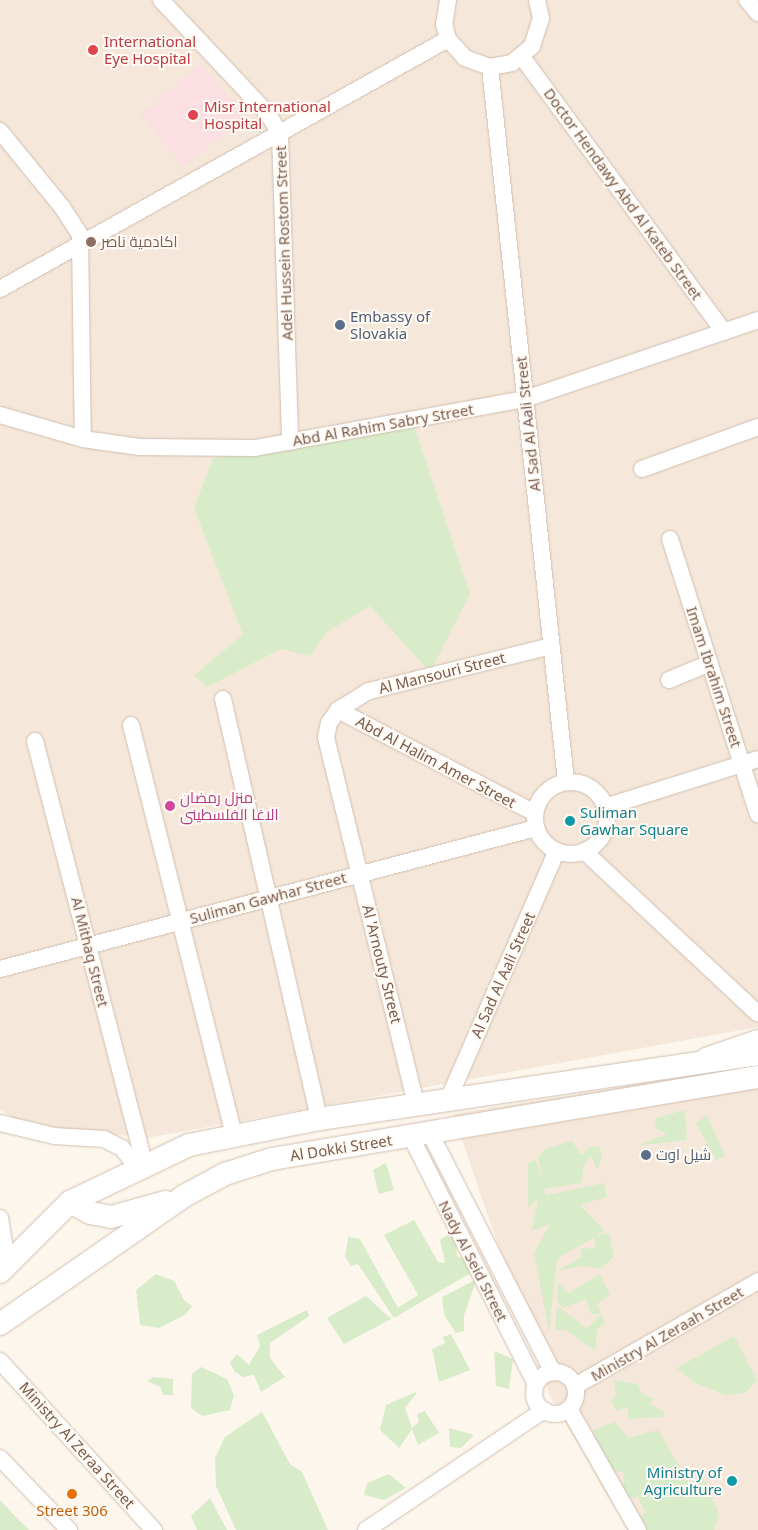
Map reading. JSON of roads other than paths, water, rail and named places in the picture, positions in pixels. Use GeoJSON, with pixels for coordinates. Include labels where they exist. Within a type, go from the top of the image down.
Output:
{"type":"FeatureCollection","features":[{"type":"Feature","properties":{"kind":"main road"},"geometry":{"type":"LineString","coordinates":[[3,1267],[70,1202],[141,1165],[189,1145],[234,1134],[318,1119],[758,1054]]}},
{"type":"Feature","properties":{"kind":"main road","name":"Al Dokki Street"},"geometry":{"type":"LineString","coordinates":[[0,1324],[184,1196],[225,1174],[272,1159],[421,1136],[758,1078]]}},
{"type":"Feature","properties":{"kind":"main road"},"geometry":{"type":"LineString","coordinates":[[70,1202],[91,1213],[111,1217],[184,1196]]}},
{"type":"Feature","properties":{"kind":"street","name":"Adel Hussein Rostom Street"},"geometry":{"type":"LineString","coordinates":[[161,0],[268,114],[280,134],[290,442]]}},
{"type":"Feature","properties":{"kind":"street"},"geometry":{"type":"LineString","coordinates":[[448,0],[444,24],[448,39],[465,58],[490,67],[522,57],[539,32],[537,0]]}},
{"type":"Feature","properties":{"kind":"street"},"geometry":{"type":"LineString","coordinates":[[747,0],[758,13]]}},
{"type":"Feature","properties":{"kind":"street"},"geometry":{"type":"LineString","coordinates":[[0,289],[448,39]]}},
{"type":"Feature","properties":{"kind":"street","name":"Doctor Hendawy Abd Al Kateb Street"},"geometry":{"type":"LineString","coordinates":[[522,57],[724,332]]}},
{"type":"Feature","properties":{"kind":"street","name":"Al Sad Al Aali Street"},"geometry":{"type":"LineString","coordinates":[[490,67],[566,782]]}},
{"type":"Feature","properties":{"kind":"street"},"geometry":{"type":"LineString","coordinates":[[0,131],[62,207],[80,244],[82,439]]}},
{"type":"Feature","properties":{"kind":"street","name":"Abd Al Rahim Sabry Street"},"geometry":{"type":"LineString","coordinates":[[0,415],[82,439],[197,451],[290,442],[525,399],[758,320]]}},
{"type":"Feature","properties":{"kind":"street"},"geometry":{"type":"LineString","coordinates":[[642,469],[758,427]]}},
{"type":"Feature","properties":{"kind":"street","name":"Imam Ibrahim Street"},"geometry":{"type":"LineString","coordinates":[[670,539],[758,814]]}},
{"type":"Feature","properties":{"kind":"street","name":"Al Mansouri Street"},"geometry":{"type":"LineString","coordinates":[[338,710],[369,691],[551,646]]}},
{"type":"Feature","properties":{"kind":"street"},"geometry":{"type":"LineString","coordinates":[[669,680],[710,663]]}},
{"type":"Feature","properties":{"kind":"street"},"geometry":{"type":"LineString","coordinates":[[223,699],[271,898],[318,1119]]}},
{"type":"Feature","properties":{"kind":"street","name":"Abd Al Halim Amer Street"},"geometry":{"type":"LineString","coordinates":[[338,710],[536,821]]}},
{"type":"Feature","properties":{"kind":"street","name":"Al 'Arnouty Street"},"geometry":{"type":"LineString","coordinates":[[338,710],[326,737],[416,1104]]}},
{"type":"Feature","properties":{"kind":"street"},"geometry":{"type":"LineString","coordinates":[[131,725],[234,1134]]}},
{"type":"Feature","properties":{"kind":"street","name":"Al Mithaq Street"},"geometry":{"type":"LineString","coordinates":[[35,741],[88,946],[141,1165]]}},
{"type":"Feature","properties":{"kind":"street"},"geometry":{"type":"LineString","coordinates":[[605,807],[758,759]]}},
{"type":"Feature","properties":{"kind":"street"},"geometry":{"type":"LineString","coordinates":[[584,851],[603,833],[605,807],[590,787],[566,782],[545,792],[536,821],[557,851],[584,851],[758,1014]]}},
{"type":"Feature","properties":{"kind":"street","name":"Suliman Gawhar Street"},"geometry":{"type":"LineString","coordinates":[[0,969],[360,874],[536,821]]}},
{"type":"Feature","properties":{"kind":"street","name":"Al Sad Al Aali Street"},"geometry":{"type":"LineString","coordinates":[[448,1100],[557,851]]}},
{"type":"Feature","properties":{"kind":"street"},"geometry":{"type":"LineString","coordinates":[[699,1063],[717,1052],[758,1040]]}},
{"type":"Feature","properties":{"kind":"street","name":"Al Dokki Street"},"geometry":{"type":"LineString","coordinates":[[725,1085],[758,1084]]}},
{"type":"Feature","properties":{"kind":"street"},"geometry":{"type":"LineString","coordinates":[[0,1123],[54,1136],[104,1139],[122,1148],[141,1165]]}},
{"type":"Feature","properties":{"kind":"street","name":"Nady Al Seid Street"},"geometry":{"type":"LineString","coordinates":[[421,1136],[491,1256],[552,1372]]}},
{"type":"Feature","properties":{"kind":"street","name":"Nady Al Seid Street"},"geometry":{"type":"LineString","coordinates":[[421,1136],[475,1264],[536,1384]]}},
{"type":"Feature","properties":{"kind":"street"},"geometry":{"type":"LineString","coordinates":[[0,1218],[3,1267]]}},
{"type":"Feature","properties":{"kind":"street"},"geometry":{"type":"LineString","coordinates":[[475,1264],[491,1256]]}},
{"type":"Feature","properties":{"kind":"street","name":"Ministry Al Zeraah Street"},"geometry":{"type":"LineString","coordinates":[[575,1386],[758,1281]]}},
{"type":"Feature","properties":{"kind":"street","name":"Ministry Al Zeraa Street"},"geometry":{"type":"LineString","coordinates":[[0,1361],[154,1530]]}},
{"type":"Feature","properties":{"kind":"street"},"geometry":{"type":"LineString","coordinates":[[568,1409],[557,1413],[544,1410],[535,1396],[536,1384],[552,1372],[564,1374],[575,1386],[568,1409],[638,1530]]}},
{"type":"Feature","properties":{"kind":"street"},"geometry":{"type":"LineString","coordinates":[[366,1530],[544,1410]]}},
{"type":"Feature","properties":{"kind":"street"},"geometry":{"type":"LineString","coordinates":[[0,1458],[69,1530]]}},
{"type":"Feature","properties":{"kind":"place","name":"International Eye Hospital"},"geometry":{"type":"Point","coordinates":[93,50]}},
{"type":"Feature","properties":{"kind":"place","name":"Misr International Hospital"},"geometry":{"type":"Point","coordinates":[193,115]}},
{"type":"Feature","properties":{"kind":"place","name":"اكادمية ناصر"},"geometry":{"type":"Point","coordinates":[91,242]}},
{"type":"Feature","properties":{"kind":"place","name":"Embassy of Slovakia"},"geometry":{"type":"Point","coordinates":[340,325]}},
{"type":"Feature","properties":{"kind":"place","name":"منزل رمضان الاغا الفلسطينى"},"geometry":{"type":"Point","coordinates":[170,806]}},
{"type":"Feature","properties":{"kind":"place","name":"Suliman Gawhar Square"},"geometry":{"type":"Point","coordinates":[570,821]}},
{"type":"Feature","properties":{"kind":"place","name":"شيل اوت"},"geometry":{"type":"Point","coordinates":[646,1155]}},
{"type":"Feature","properties":{"kind":"place","name":"Ministry of Agriculture"},"geometry":{"type":"Point","coordinates":[732,1481]}},
{"type":"Feature","properties":{"kind":"place","name":"Street 306"},"geometry":{"type":"Point","coordinates":[72,1494]}}]}
